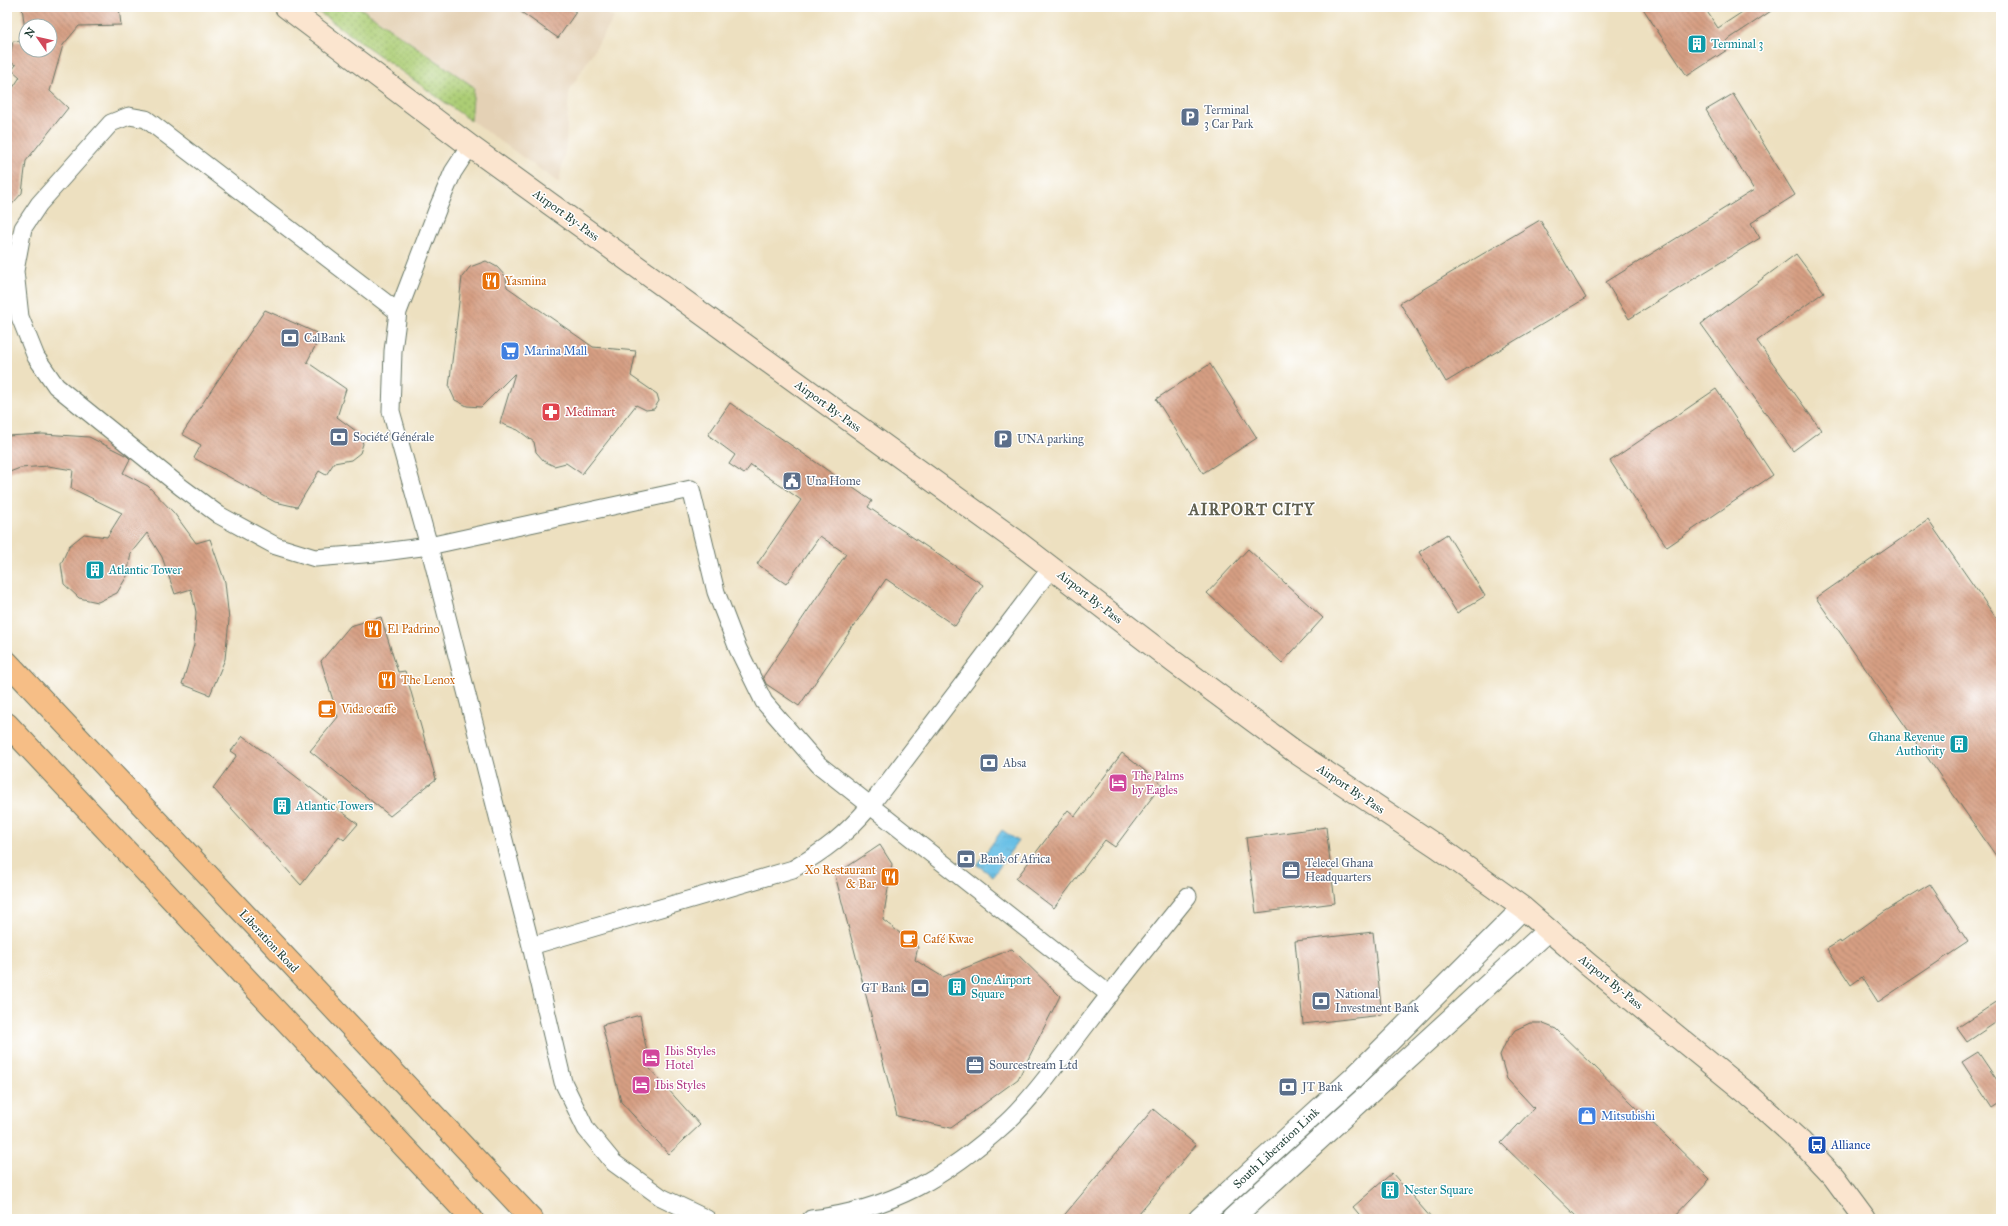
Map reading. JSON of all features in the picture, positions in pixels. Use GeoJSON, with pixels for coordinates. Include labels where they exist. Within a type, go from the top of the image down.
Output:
{"type":"FeatureCollection","features":[{"type":"Feature","properties":{"kind":"highway","name":"Liberation Road"},"geometry":{"type":"LineString","coordinates":[[7,662],[532,1219]]}},
{"type":"Feature","properties":{"kind":"highway"},"geometry":{"type":"LineString","coordinates":[[7,724],[472,1219]]}},
{"type":"Feature","properties":{"kind":"main road","name":"Airport By-Pass"},"geometry":{"type":"LineString","coordinates":[[286,7],[470,146],[1051,568],[1294,751],[1438,847],[1523,908],[1750,1095],[1795,1137],[1834,1177],[1865,1219]]}},
{"type":"Feature","properties":{"kind":"street"},"geometry":{"type":"LineString","coordinates":[[398,312],[146,120],[129,116],[111,122],[39,204],[23,228],[15,271],[20,317],[36,357],[56,386],[219,515],[276,546],[315,558],[376,554],[429,546],[691,489],[716,592],[738,649],[764,702],[819,765],[1110,995]]}},
{"type":"Feature","properties":{"kind":"street"},"geometry":{"type":"LineString","coordinates":[[470,146],[453,172],[398,312],[394,351],[391,411],[429,546],[531,946],[563,1082],[586,1129],[614,1163],[661,1197],[707,1219]]}},
{"type":"Feature","properties":{"kind":"street"},"geometry":{"type":"LineString","coordinates":[[531,946],[793,869],[821,853],[849,830],[870,806],[1051,568]]}},
{"type":"Feature","properties":{"kind":"street"},"geometry":{"type":"LineString","coordinates":[[811,1219],[836,1216],[888,1202],[928,1182],[969,1153],[1007,1122],[1041,1083],[1188,896]]}},
{"type":"Feature","properties":{"kind":"street","name":"South Liberation Link"},"geometry":{"type":"LineString","coordinates":[[1199,1219],[1353,1078],[1523,908]]}},
{"type":"Feature","properties":{"kind":"street","name":"South Liberation Link"},"geometry":{"type":"LineString","coordinates":[[1232,1219],[1548,930]]}},
{"type":"Feature","properties":{"kind":"shaded area"},"geometry":{"type":"Polygon","coordinates":[[[312,7],[598,7],[614,18],[569,91],[566,144],[559,183],[312,7]]]}},
{"type":"Feature","properties":{"kind":"green space"},"geometry":{"type":"Polygon","coordinates":[[[359,7],[474,87],[471,121],[313,8],[359,7]]]}},
{"type":"Feature","properties":{"kind":"water"},"geometry":{"type":"Polygon","coordinates":[[[1002,830],[1018,841],[993,876],[977,865],[1002,830]]]}},
{"type":"Feature","properties":{"kind":"building"},"geometry":{"type":"Polygon","coordinates":[[[22,7],[119,7],[121,25],[79,26],[63,45],[50,91],[68,108],[26,161],[22,193],[7,210],[7,97],[20,77],[12,70],[16,65],[9,62],[13,41],[18,41],[18,58],[58,58],[58,18],[23,18],[22,7]]]}},
{"type":"Feature","properties":{"kind":"building"},"geometry":{"type":"Polygon","coordinates":[[[514,7],[568,7],[576,12],[558,38],[514,7]]]}},
{"type":"Feature","properties":{"kind":"building","name":"Terminal 3"},"geometry":{"type":"Polygon","coordinates":[[[1642,7],[1704,7],[1718,28],[1750,7],[1777,7],[1726,41],[1730,48],[1687,76],[1642,7]]]}},
{"type":"Feature","properties":{"kind":"building"},"geometry":{"type":"Polygon","coordinates":[[[1733,94],[1795,195],[1751,223],[1760,238],[1629,319],[1606,282],[1754,190],[1706,110],[1733,94]]]}},
{"type":"Feature","properties":{"kind":"building"},"geometry":{"type":"Polygon","coordinates":[[[1540,220],[1586,298],[1446,382],[1400,303],[1540,220]]]}},
{"type":"Feature","properties":{"kind":"building"},"geometry":{"type":"Polygon","coordinates":[[[1796,254],[1824,292],[1757,341],[1821,430],[1793,451],[1701,324],[1796,254]]]}},
{"type":"Feature","properties":{"kind":"building"},"geometry":{"type":"Polygon","coordinates":[[[486,261],[497,267],[506,277],[507,287],[593,347],[636,351],[631,376],[657,394],[659,401],[654,409],[646,410],[636,405],[582,474],[566,463],[554,466],[544,461],[536,452],[534,442],[518,430],[500,423],[515,373],[481,407],[467,406],[455,400],[449,387],[462,277],[470,267],[486,261]]]}},
{"type":"Feature","properties":{"kind":"building"},"geometry":{"type":"Polygon","coordinates":[[[265,310],[321,335],[307,362],[346,389],[337,417],[360,434],[363,444],[360,453],[351,460],[334,463],[326,475],[319,471],[297,507],[275,502],[194,458],[201,445],[182,434],[265,310]]]}},
{"type":"Feature","properties":{"kind":"building"},"geometry":{"type":"Polygon","coordinates":[[[1210,364],[1257,438],[1203,473],[1156,399],[1210,364]]]}},
{"type":"Feature","properties":{"kind":"building"},"geometry":{"type":"Polygon","coordinates":[[[1716,389],[1773,475],[1667,547],[1610,461],[1716,389]]]}},
{"type":"Feature","properties":{"kind":"building"},"geometry":{"type":"Polygon","coordinates":[[[730,403],[872,501],[868,507],[983,585],[955,626],[886,579],[799,706],[766,684],[763,677],[846,554],[820,536],[786,584],[757,564],[801,500],[751,465],[744,474],[729,464],[735,455],[708,435],[730,403]]]}},
{"type":"Feature","properties":{"kind":"building","name":"Atlantic Tower"},"geometry":{"type":"Polygon","coordinates":[[[43,434],[89,437],[127,456],[130,459],[123,473],[148,486],[174,513],[196,543],[210,539],[225,582],[229,620],[225,659],[210,695],[182,684],[194,645],[196,612],[191,589],[175,594],[162,557],[147,533],[131,553],[127,576],[117,593],[98,602],[79,598],[64,584],[61,564],[69,546],[84,534],[107,537],[122,513],[71,488],[73,470],[48,466],[20,468],[7,473],[7,436],[43,434]]]}},
{"type":"Feature","properties":{"kind":"building","name":"Ghana Revenue Authority"},"geometry":{"type":"Polygon","coordinates":[[[1928,520],[2001,625],[2001,863],[1816,598],[1928,520]]]}},
{"type":"Feature","properties":{"kind":"building"},"geometry":{"type":"Polygon","coordinates":[[[1447,534],[1485,596],[1457,613],[1419,552],[1447,534]]]}},
{"type":"Feature","properties":{"kind":"building"},"geometry":{"type":"Polygon","coordinates":[[[1248,549],[1323,618],[1282,663],[1207,593],[1248,549]]]}},
{"type":"Feature","properties":{"kind":"building"},"geometry":{"type":"Polygon","coordinates":[[[381,617],[398,672],[405,671],[436,779],[390,816],[310,751],[338,717],[321,661],[350,626],[381,617]]]}},
{"type":"Feature","properties":{"kind":"building","name":"Atlantic Towers"},"geometry":{"type":"Polygon","coordinates":[[[243,736],[358,824],[344,840],[339,836],[301,885],[213,788],[237,755],[231,751],[243,736]]]}},
{"type":"Feature","properties":{"kind":"building"},"geometry":{"type":"Polygon","coordinates":[[[1122,753],[1162,784],[1115,847],[1105,840],[1054,908],[1016,879],[1068,810],[1075,816],[1122,753]]]}},
{"type":"Feature","properties":{"kind":"building","name":"Telecel Ghana Headquarters"},"geometry":{"type":"Polygon","coordinates":[[[1326,827],[1335,903],[1256,913],[1246,838],[1326,827]]]}},
{"type":"Feature","properties":{"kind":"building","name":"One Airport Square"},"geometry":{"type":"Polygon","coordinates":[[[880,845],[892,864],[883,920],[918,947],[915,960],[943,977],[1012,949],[1060,996],[1018,1079],[951,1128],[897,1116],[835,875],[880,845]]]}},
{"type":"Feature","properties":{"kind":"building"},"geometry":{"type":"Polygon","coordinates":[[[1930,884],[1968,942],[1878,1002],[1862,977],[1851,985],[1827,949],[1840,941],[1841,943],[1884,912],[1930,884]]]}},
{"type":"Feature","properties":{"kind":"building"},"geometry":{"type":"Polygon","coordinates":[[[1373,932],[1382,1015],[1303,1024],[1295,941],[1373,932]]]}},
{"type":"Feature","properties":{"kind":"building"},"geometry":{"type":"Polygon","coordinates":[[[2001,999],[2001,1019],[1967,1042],[1957,1028],[2001,999]]]}},
{"type":"Feature","properties":{"kind":"building","name":"Ibis Styles"},"geometry":{"type":"Polygon","coordinates":[[[640,1015],[650,1069],[700,1125],[669,1154],[621,1102],[602,1025],[640,1015]]]}},
{"type":"Feature","properties":{"kind":"building"},"geometry":{"type":"Polygon","coordinates":[[[1530,1023],[1541,1023],[1556,1029],[1710,1179],[1672,1219],[1579,1219],[1501,1143],[1534,1108],[1507,1079],[1500,1055],[1506,1042],[1515,1030],[1530,1023]]]}},
{"type":"Feature","properties":{"kind":"building"},"geometry":{"type":"Polygon","coordinates":[[[1978,1052],[2001,1086],[2001,1102],[1992,1108],[1962,1062],[1978,1052]]]}},
{"type":"Feature","properties":{"kind":"building"},"geometry":{"type":"Polygon","coordinates":[[[1153,1109],[1196,1145],[1134,1219],[1061,1219],[1153,1109]]]}},
{"type":"Feature","properties":{"kind":"building","name":"Nester Square"},"geometry":{"type":"Polygon","coordinates":[[[1392,1173],[1432,1219],[1363,1219],[1353,1207],[1392,1173]]]}},
{"type":"Feature","properties":{"kind":"place","name":"Terminal 3"},"geometry":{"type":"Point","coordinates":[1697,44]}},
{"type":"Feature","properties":{"kind":"place","name":"Terminal 3 Car Park"},"geometry":{"type":"Point","coordinates":[1190,117]}},
{"type":"Feature","properties":{"kind":"place","name":"Yasmina"},"geometry":{"type":"Point","coordinates":[491,281]}},
{"type":"Feature","properties":{"kind":"place","name":"CalBank"},"geometry":{"type":"Point","coordinates":[290,338]}},
{"type":"Feature","properties":{"kind":"place","name":"Marina Mall"},"geometry":{"type":"Point","coordinates":[510,351]}},
{"type":"Feature","properties":{"kind":"place","name":"Medimart"},"geometry":{"type":"Point","coordinates":[551,412]}},
{"type":"Feature","properties":{"kind":"place","name":"Société Générale"},"geometry":{"type":"Point","coordinates":[339,437]}},
{"type":"Feature","properties":{"kind":"place","name":"UNA parking"},"geometry":{"type":"Point","coordinates":[1003,439]}},
{"type":"Feature","properties":{"kind":"place","name":"Una Home"},"geometry":{"type":"Point","coordinates":[792,481]}},
{"type":"Feature","properties":{"kind":"place","name":"Atlantic Tower"},"geometry":{"type":"Point","coordinates":[95,570]}},
{"type":"Feature","properties":{"kind":"place","name":"El Padrino"},"geometry":{"type":"Point","coordinates":[373,629]}},
{"type":"Feature","properties":{"kind":"place","name":"The Lenox"},"geometry":{"type":"Point","coordinates":[387,680]}},
{"type":"Feature","properties":{"kind":"place","name":"Vida e caffe"},"geometry":{"type":"Point","coordinates":[327,709]}},
{"type":"Feature","properties":{"kind":"place","name":"Ghana Revenue Authority"},"geometry":{"type":"Point","coordinates":[1959,744]}},
{"type":"Feature","properties":{"kind":"place","name":"Absa"},"geometry":{"type":"Point","coordinates":[989,763]}},
{"type":"Feature","properties":{"kind":"place","name":"The Palms by Eagles"},"geometry":{"type":"Point","coordinates":[1118,783]}},
{"type":"Feature","properties":{"kind":"place","name":"Atlantic Towers"},"geometry":{"type":"Point","coordinates":[282,806]}},
{"type":"Feature","properties":{"kind":"place","name":"Bank of Africa"},"geometry":{"type":"Point","coordinates":[966,859]}},
{"type":"Feature","properties":{"kind":"place","name":"Telecel Ghana Headquarters"},"geometry":{"type":"Point","coordinates":[1291,870]}},
{"type":"Feature","properties":{"kind":"place","name":"Xo Restaurant & Bar"},"geometry":{"type":"Point","coordinates":[890,877]}},
{"type":"Feature","properties":{"kind":"place","name":"Café Kwae"},"geometry":{"type":"Point","coordinates":[909,939]}},
{"type":"Feature","properties":{"kind":"place","name":"One Airport Square"},"geometry":{"type":"Point","coordinates":[957,987]}},
{"type":"Feature","properties":{"kind":"place","name":"GT Bank"},"geometry":{"type":"Point","coordinates":[920,988]}},
{"type":"Feature","properties":{"kind":"place","name":"National Investment Bank"},"geometry":{"type":"Point","coordinates":[1321,1001]}},
{"type":"Feature","properties":{"kind":"place","name":"Ibis Styles Hotel"},"geometry":{"type":"Point","coordinates":[651,1058]}},
{"type":"Feature","properties":{"kind":"place","name":"Sourcestream Ltd"},"geometry":{"type":"Point","coordinates":[975,1065]}},
{"type":"Feature","properties":{"kind":"place","name":"Ibis Styles"},"geometry":{"type":"Point","coordinates":[641,1085]}},
{"type":"Feature","properties":{"kind":"place","name":"JT Bank"},"geometry":{"type":"Point","coordinates":[1288,1087]}},
{"type":"Feature","properties":{"kind":"place","name":"Mitsubishi"},"geometry":{"type":"Point","coordinates":[1587,1116]}},
{"type":"Feature","properties":{"kind":"place","name":"Alliance"},"geometry":{"type":"Point","coordinates":[1817,1145]}},
{"type":"Feature","properties":{"kind":"place","name":"Nester Square"},"geometry":{"type":"Point","coordinates":[1390,1190]}},
{"type":"Feature","properties":{"kind":"district","name":"AIRPORT CITY"},"geometry":{"type":"Point","coordinates":[1252,509]}}]}
